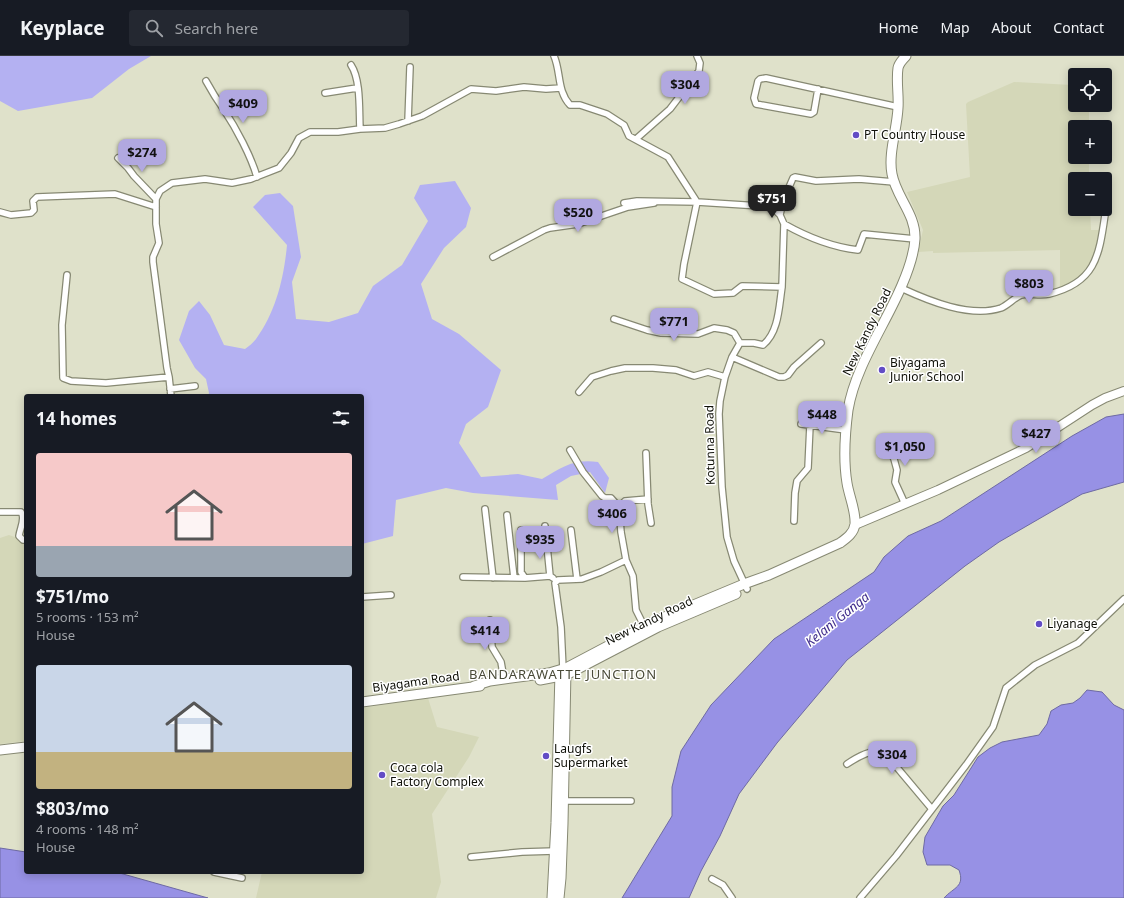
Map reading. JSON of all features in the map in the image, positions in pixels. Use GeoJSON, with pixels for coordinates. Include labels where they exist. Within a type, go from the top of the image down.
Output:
{"type":"FeatureCollection","features":[{"type":"Feature","properties":{"kind":"main road","name":"New Kandy Road"},"geometry":{"type":"LineString","coordinates":[[563,672],[646,630],[746,586],[840,542],[849,536],[855,525],[846,472],[846,430],[850,400],[855,384],[901,288],[911,261],[915,239],[912,218],[894,182],[891,160],[898,107],[898,68],[901,61],[906,56]]}},
{"type":"Feature","properties":{"kind":"main road"},"geometry":{"type":"LineString","coordinates":[[855,525],[905,504],[1026,448],[1098,401],[1124,391]]}},
{"type":"Feature","properties":{"kind":"main road"},"geometry":{"type":"LineString","coordinates":[[559,898],[561,878],[560,800],[563,672]]}},
{"type":"Feature","properties":{"kind":"main road","name":"Biyagama Road"},"geometry":{"type":"LineString","coordinates":[[474,686],[490,681],[563,672]]}},
{"type":"Feature","properties":{"kind":"main road","name":"Biyagama Road"},"geometry":{"type":"LineString","coordinates":[[364,702],[474,686],[491,686],[563,672]]}},
{"type":"Feature","properties":{"kind":"main road"},"geometry":{"type":"LineString","coordinates":[[0,750],[24,747]]}},
{"type":"Feature","properties":{"kind":"main road"},"geometry":{"type":"LineString","coordinates":[[552,898],[560,800]]}},
{"type":"Feature","properties":{"kind":"street"},"geometry":{"type":"LineString","coordinates":[[554,56],[557,62],[561,88],[565,100],[570,105],[580,105],[607,114],[624,125],[629,136],[668,157],[697,202],[682,279],[714,294],[733,294],[742,286],[782,287]]}},
{"type":"Feature","properties":{"kind":"street"},"geometry":{"type":"LineString","coordinates":[[636,140],[670,109],[699,71],[700,63],[697,56]]}},
{"type":"Feature","properties":{"kind":"street"},"geometry":{"type":"LineString","coordinates":[[351,65],[356,72],[360,129]]}},
{"type":"Feature","properties":{"kind":"street"},"geometry":{"type":"LineString","coordinates":[[408,121],[410,67]]}},
{"type":"Feature","properties":{"kind":"street"},"geometry":{"type":"LineString","coordinates":[[818,89],[814,112],[811,114],[756,104],[754,98],[758,81],[766,78],[818,89],[898,107]]}},
{"type":"Feature","properties":{"kind":"street"},"geometry":{"type":"LineString","coordinates":[[206,81],[215,98],[225,111],[238,133],[250,157],[257,177]]}},
{"type":"Feature","properties":{"kind":"street"},"geometry":{"type":"LineString","coordinates":[[171,394],[153,262],[153,257],[159,243],[156,199],[160,191],[172,183],[205,179],[232,182],[251,179],[279,168],[291,153],[299,138],[310,132],[338,132],[385,128],[422,116],[471,89],[496,91],[524,87],[546,89],[561,88]]}},
{"type":"Feature","properties":{"kind":"street"},"geometry":{"type":"LineString","coordinates":[[325,93],[357,88]]}},
{"type":"Feature","properties":{"kind":"street"},"geometry":{"type":"LineString","coordinates":[[118,158],[156,199]]}},
{"type":"Feature","properties":{"kind":"street"},"geometry":{"type":"LineString","coordinates":[[780,215],[783,201],[792,178],[795,177],[816,181],[859,179],[894,182]]}},
{"type":"Feature","properties":{"kind":"street"},"geometry":{"type":"LineString","coordinates":[[0,212],[10,215],[31,213],[34,210],[33,201],[37,197],[114,194],[156,207]]}},
{"type":"Feature","properties":{"kind":"street"},"geometry":{"type":"LineString","coordinates":[[614,319],[661,333],[698,334],[714,328],[727,330],[734,333],[740,343],[745,342],[763,345],[767,342],[777,319],[782,287],[784,224],[780,215],[773,208],[697,202],[637,201],[624,203]]}},
{"type":"Feature","properties":{"kind":"street"},"geometry":{"type":"LineString","coordinates":[[493,257],[544,230],[578,224],[628,207],[657,202]]}},
{"type":"Feature","properties":{"kind":"street"},"geometry":{"type":"LineString","coordinates":[[901,288],[944,305],[974,311],[988,311],[1002,308],[1022,295],[1039,296],[1062,291],[1083,279],[1092,269],[1101,240],[1105,216]]}},
{"type":"Feature","properties":{"kind":"street"},"geometry":{"type":"LineString","coordinates":[[784,224],[805,236],[842,248],[858,250],[864,234],[915,239]]}},
{"type":"Feature","properties":{"kind":"street"},"geometry":{"type":"LineString","coordinates":[[67,275],[62,325],[63,378],[71,381],[106,383],[169,377]]}},
{"type":"Feature","properties":{"kind":"street","name":"Kotunna Road"},"geometry":{"type":"LineString","coordinates":[[740,343],[732,357],[725,377],[719,414],[724,516],[727,537],[746,586]]}},
{"type":"Feature","properties":{"kind":"street"},"geometry":{"type":"LineString","coordinates":[[732,357],[779,377],[784,377],[788,375],[794,367],[821,343]]}},
{"type":"Feature","properties":{"kind":"street"},"geometry":{"type":"LineString","coordinates":[[579,392],[592,377],[625,368],[676,370],[694,376],[708,372],[725,377]]}},
{"type":"Feature","properties":{"kind":"street"},"geometry":{"type":"LineString","coordinates":[[170,389],[195,386]]}},
{"type":"Feature","properties":{"kind":"street"},"geometry":{"type":"LineString","coordinates":[[801,424],[846,430]]}},
{"type":"Feature","properties":{"kind":"street"},"geometry":{"type":"LineString","coordinates":[[794,520],[797,481],[808,468],[810,425]]}},
{"type":"Feature","properties":{"kind":"street"},"geometry":{"type":"LineString","coordinates":[[884,438],[894,459],[897,470],[895,482],[905,504]]}},
{"type":"Feature","properties":{"kind":"street"},"geometry":{"type":"LineString","coordinates":[[570,450],[602,496],[605,498],[611,498],[619,507],[621,532],[626,560],[633,576],[636,610],[646,630]]}},
{"type":"Feature","properties":{"kind":"street"},"geometry":{"type":"LineString","coordinates":[[646,453],[648,499],[651,523]]}},
{"type":"Feature","properties":{"kind":"street"},"geometry":{"type":"LineString","coordinates":[[619,507],[625,501],[648,499]]}},
{"type":"Feature","properties":{"kind":"street"},"geometry":{"type":"LineString","coordinates":[[485,509],[493,578]]}},
{"type":"Feature","properties":{"kind":"street"},"geometry":{"type":"LineString","coordinates":[[0,512],[21,512],[24,514]]}},
{"type":"Feature","properties":{"kind":"street"},"geometry":{"type":"LineString","coordinates":[[507,515],[514,578]]}},
{"type":"Feature","properties":{"kind":"street"},"geometry":{"type":"LineString","coordinates":[[24,516],[19,536],[24,540]]}},
{"type":"Feature","properties":{"kind":"street"},"geometry":{"type":"LineString","coordinates":[[545,526],[550,576],[557,582]]}},
{"type":"Feature","properties":{"kind":"street"},"geometry":{"type":"LineString","coordinates":[[521,530],[521,572],[525,578]]}},
{"type":"Feature","properties":{"kind":"street"},"geometry":{"type":"LineString","coordinates":[[571,530],[577,579]]}},
{"type":"Feature","properties":{"kind":"street"},"geometry":{"type":"LineString","coordinates":[[563,672],[561,627],[555,586],[558,580],[582,579],[626,560]]}},
{"type":"Feature","properties":{"kind":"street"},"geometry":{"type":"LineString","coordinates":[[463,577],[525,578],[550,576]]}},
{"type":"Feature","properties":{"kind":"street"},"geometry":{"type":"LineString","coordinates":[[364,597],[391,596]]}},
{"type":"Feature","properties":{"kind":"street"},"geometry":{"type":"LineString","coordinates":[[860,898],[896,856],[931,808],[966,765],[993,727],[1006,688],[1035,665],[1078,643],[1124,599]]}},
{"type":"Feature","properties":{"kind":"street"},"geometry":{"type":"LineString","coordinates":[[490,620],[492,647],[501,662],[504,679]]}},
{"type":"Feature","properties":{"kind":"street"},"geometry":{"type":"LineString","coordinates":[[847,764],[874,751],[884,752],[931,808]]}},
{"type":"Feature","properties":{"kind":"street"},"geometry":{"type":"LineString","coordinates":[[560,800],[631,801]]}},
{"type":"Feature","properties":{"kind":"street"},"geometry":{"type":"LineString","coordinates":[[471,857],[522,852],[555,851]]}},
{"type":"Feature","properties":{"kind":"street"},"geometry":{"type":"LineString","coordinates":[[223,874],[242,878]]}},
{"type":"Feature","properties":{"kind":"street"},"geometry":{"type":"LineString","coordinates":[[712,879],[723,885],[732,898]]}},
{"type":"Feature","properties":{"kind":"shaded area"},"geometry":{"type":"Polygon","coordinates":[[[0,56],[151,56],[129,69],[92,98],[18,111],[0,101],[0,56]]]}},
{"type":"Feature","properties":{"kind":"shaded area"},"geometry":{"type":"Polygon","coordinates":[[[1014,82],[1068,85],[1068,112],[1089,112],[1089,120],[1068,120],[1068,164],[1089,164],[1089,172],[1068,172],[1068,216],[1090,216],[1091,230],[1101,230],[1095,256],[1088,274],[1060,289],[1060,250],[933,253],[933,251],[918,252],[923,230],[907,192],[970,177],[966,104],[1014,82]]]}},
{"type":"Feature","properties":{"kind":"shaded area"},"geometry":{"type":"Polygon","coordinates":[[[455,181],[471,208],[466,227],[444,248],[421,284],[432,319],[459,334],[501,370],[488,407],[466,424],[459,443],[481,477],[518,474],[542,479],[568,465],[589,461],[598,462],[609,478],[605,493],[590,472],[571,476],[556,485],[558,500],[473,493],[446,488],[396,500],[393,536],[364,543],[364,394],[209,394],[206,379],[195,368],[179,340],[189,311],[199,301],[210,315],[224,345],[245,349],[255,340],[263,329],[278,294],[284,269],[287,245],[253,207],[265,195],[280,193],[293,206],[301,257],[292,282],[296,319],[329,322],[358,313],[373,286],[402,265],[428,221],[414,198],[420,185],[455,181]]]}},
{"type":"Feature","properties":{"kind":"shaded area"},"geometry":{"type":"Polygon","coordinates":[[[9,535],[24,540],[24,741],[0,744],[0,538],[9,535]]]}},
{"type":"Feature","properties":{"kind":"shaded area"},"geometry":{"type":"Polygon","coordinates":[[[428,698],[437,727],[479,737],[469,757],[432,814],[441,882],[436,898],[256,898],[262,874],[364,874],[364,708],[428,698]]]}},
{"type":"Feature","properties":{"kind":"water","name":"Kelani Ganga"},"geometry":{"type":"Polygon","coordinates":[[[1124,414],[1124,482],[1082,494],[999,542],[965,566],[847,660],[777,743],[739,794],[689,898],[622,898],[672,816],[672,787],[681,751],[711,705],[774,639],[874,572],[884,557],[908,536],[941,521],[1072,436],[1106,417],[1124,414]]]}},
{"type":"Feature","properties":{"kind":"water"},"geometry":{"type":"Polygon","coordinates":[[[1087,690],[1102,692],[1114,705],[1124,710],[1124,898],[944,898],[960,883],[961,880],[959,870],[950,865],[927,865],[923,852],[925,837],[943,806],[954,795],[978,757],[990,748],[1002,742],[1039,735],[1047,724],[1051,711],[1061,705],[1073,703],[1087,690]]]}},
{"type":"Feature","properties":{"kind":"water"},"geometry":{"type":"Polygon","coordinates":[[[0,848],[24,852],[24,874],[123,874],[208,898],[0,898],[0,848]]]}},
{"type":"Feature","properties":{"kind":"place","name":"PT Country House"},"geometry":{"type":"Point","coordinates":[856,135]}},
{"type":"Feature","properties":{"kind":"place","name":"Biyagama Junior School"},"geometry":{"type":"Point","coordinates":[882,370]}},
{"type":"Feature","properties":{"kind":"place","name":"Liyanage"},"geometry":{"type":"Point","coordinates":[1039,624]}},
{"type":"Feature","properties":{"kind":"place","name":"Laugfs Supermarket"},"geometry":{"type":"Point","coordinates":[546,756]}},
{"type":"Feature","properties":{"kind":"place","name":"Coca cola Factory Complex"},"geometry":{"type":"Point","coordinates":[382,775]}},
{"type":"Feature","properties":{"kind":"district","name":"BANDARAWATTE JUNCTION"},"geometry":{"type":"Point","coordinates":[563,674]}}]}
